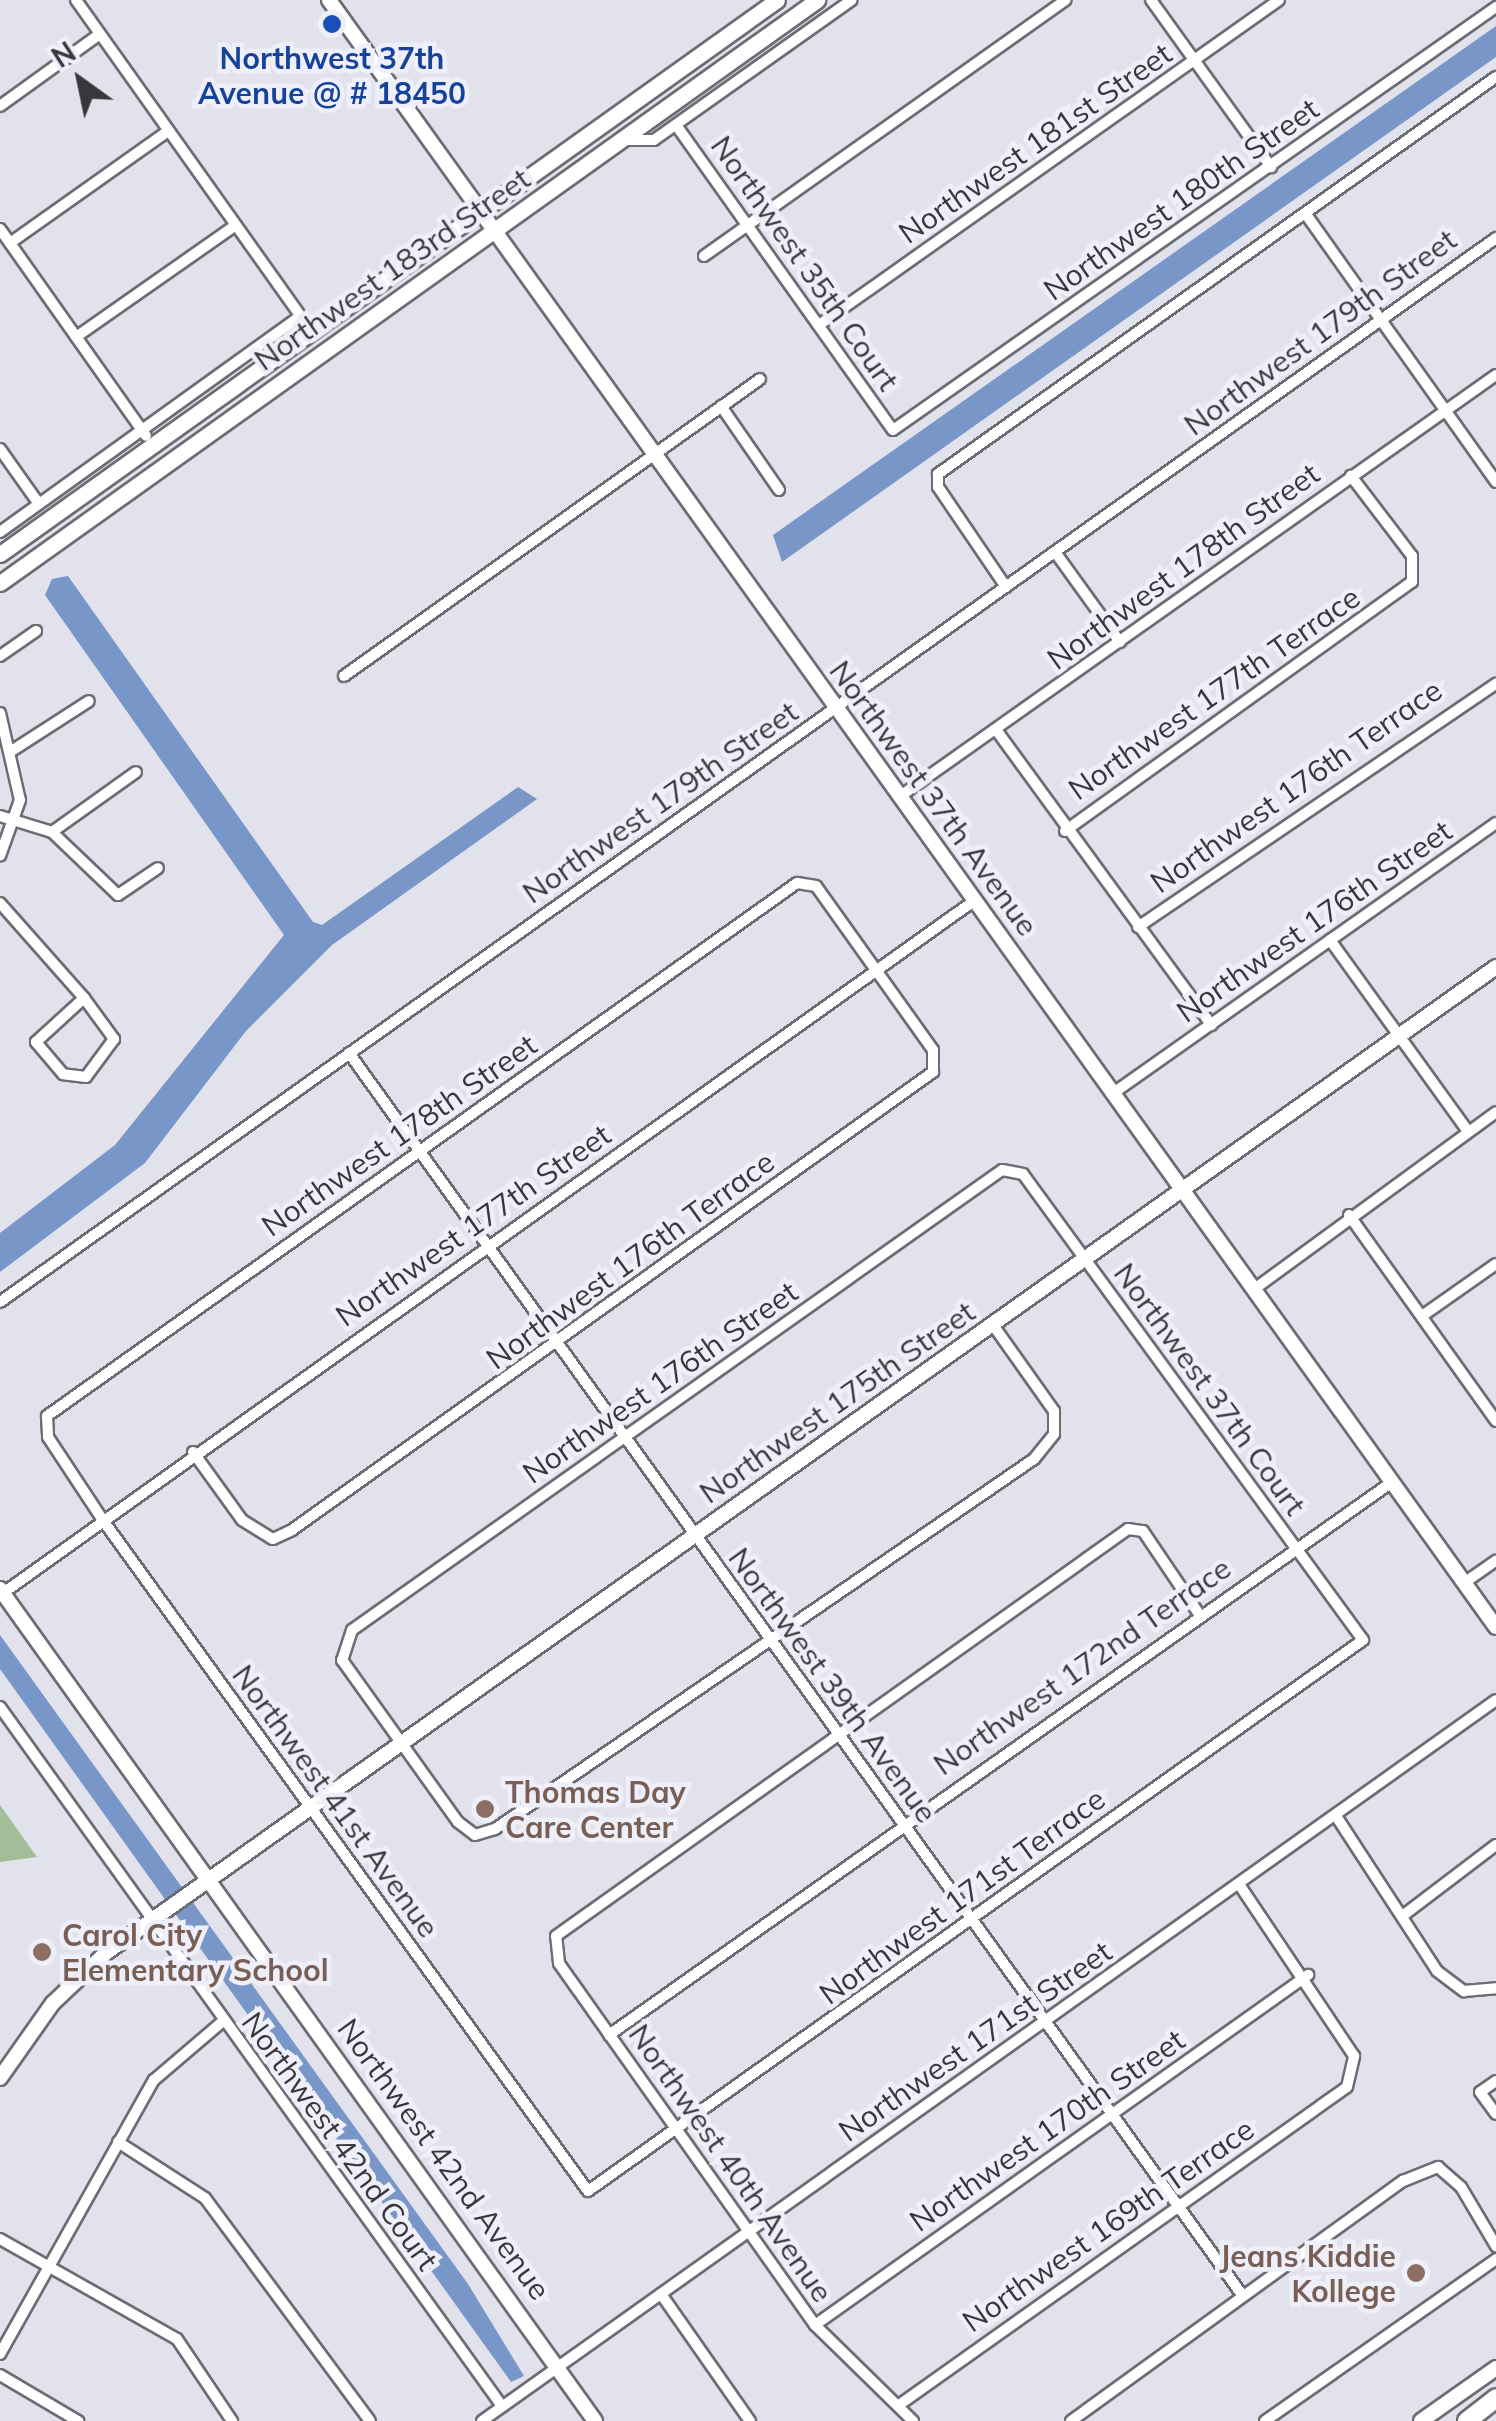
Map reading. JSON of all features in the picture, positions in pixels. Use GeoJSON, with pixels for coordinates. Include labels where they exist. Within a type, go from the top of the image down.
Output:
{"type":"FeatureCollection","features":[{"type":"Feature","properties":{"kind":"highway"},"geometry":{"type":"LineString","coordinates":[[1467,2421],[1496,2398]]}},
{"type":"Feature","properties":{"kind":"main road","name":"Northwest 183rd Street"},"geometry":{"type":"LineString","coordinates":[[0,554],[148,438],[312,332],[777,0]]}},
{"type":"Feature","properties":{"kind":"main road","name":"Northwest 183rd Street"},"geometry":{"type":"LineString","coordinates":[[0,583],[800,8],[817,0]]}},
{"type":"Feature","properties":{"kind":"main road"},"geometry":{"type":"LineString","coordinates":[[135,486],[148,438]]}},
{"type":"Feature","properties":{"kind":"street"},"geometry":{"type":"LineString","coordinates":[[76,0],[312,332]]}},
{"type":"Feature","properties":{"kind":"street","name":"Northwest 37th Avenue"},"geometry":{"type":"LineString","coordinates":[[329,0],[1496,1627]]}},
{"type":"Feature","properties":{"kind":"street"},"geometry":{"type":"LineString","coordinates":[[621,140],[654,140],[852,0]]}},
{"type":"Feature","properties":{"kind":"street"},"geometry":{"type":"LineString","coordinates":[[704,256],[1065,0]]}},
{"type":"Feature","properties":{"kind":"street"},"geometry":{"type":"LineString","coordinates":[[1152,0],[1272,167]]}},
{"type":"Feature","properties":{"kind":"street","name":"Northwest 181st Street"},"geometry":{"type":"LineString","coordinates":[[819,326],[1279,0]]}},
{"type":"Feature","properties":{"kind":"street","name":"Northwest 180th Street"},"geometry":{"type":"LineString","coordinates":[[893,430],[1496,7]]}},
{"type":"Feature","properties":{"kind":"street"},"geometry":{"type":"LineString","coordinates":[[0,106],[100,34]]}},
{"type":"Feature","properties":{"kind":"street"},"geometry":{"type":"LineString","coordinates":[[1006,587],[938,487],[938,474],[1496,77]]}},
{"type":"Feature","properties":{"kind":"street","name":"Northwest 35th Court"},"geometry":{"type":"LineString","coordinates":[[676,125],[893,430]]}},
{"type":"Feature","properties":{"kind":"street"},"geometry":{"type":"LineString","coordinates":[[10,243],[168,131]]}},
{"type":"Feature","properties":{"kind":"street"},"geometry":{"type":"LineString","coordinates":[[1305,213],[1496,482]]}},
{"type":"Feature","properties":{"kind":"street"},"geometry":{"type":"LineString","coordinates":[[76,337],[236,226]]}},
{"type":"Feature","properties":{"kind":"street"},"geometry":{"type":"LineString","coordinates":[[0,229],[148,438]]}},
{"type":"Feature","properties":{"kind":"street","name":"Northwest 179th Street"},"geometry":{"type":"LineString","coordinates":[[0,1302],[1496,238]]}},
{"type":"Feature","properties":{"kind":"street"},"geometry":{"type":"LineString","coordinates":[[0,532],[148,438],[302,316]]}},
{"type":"Feature","properties":{"kind":"street","name":"Northwest 178th Street"},"geometry":{"type":"LineString","coordinates":[[900,797],[1496,375]]}},
{"type":"Feature","properties":{"kind":"street"},"geometry":{"type":"LineString","coordinates":[[344,676],[760,379]]}},
{"type":"Feature","properties":{"kind":"street"},"geometry":{"type":"LineString","coordinates":[[721,406],[779,490]]}},
{"type":"Feature","properties":{"kind":"street"},"geometry":{"type":"LineString","coordinates":[[0,449],[39,504]]}},
{"type":"Feature","properties":{"kind":"street","name":"Northwest 177th Terrace"},"geometry":{"type":"LineString","coordinates":[[1065,831],[1412,582],[1412,556],[1350,476]]}},
{"type":"Feature","properties":{"kind":"street"},"geometry":{"type":"LineString","coordinates":[[1055,552],[1120,642]]}},
{"type":"Feature","properties":{"kind":"street"},"geometry":{"type":"LineString","coordinates":[[0,656],[36,631]]}},
{"type":"Feature","properties":{"kind":"street","name":"Northwest 176th Terrace"},"geometry":{"type":"LineString","coordinates":[[1138,928],[1482,686],[1496,684]]}},
{"type":"Feature","properties":{"kind":"street"},"geometry":{"type":"LineString","coordinates":[[13,750],[89,701]]}},
{"type":"Feature","properties":{"kind":"street"},"geometry":{"type":"LineString","coordinates":[[0,713],[13,750],[15,818],[0,856]]}},
{"type":"Feature","properties":{"kind":"street"},"geometry":{"type":"LineString","coordinates":[[997,731],[1065,831],[1211,1024]]}},
{"type":"Feature","properties":{"kind":"street"},"geometry":{"type":"LineString","coordinates":[[52,832],[136,772]]}},
{"type":"Feature","properties":{"kind":"street"},"geometry":{"type":"LineString","coordinates":[[0,816],[52,832],[118,895],[158,868]]}},
{"type":"Feature","properties":{"kind":"street","name":"Northwest 176th Street"},"geometry":{"type":"LineString","coordinates":[[1112,1094],[1496,823]]}},
{"type":"Feature","properties":{"kind":"street","name":"Northwest 178th Street"},"geometry":{"type":"LineString","coordinates":[[48,1438],[48,1416],[798,883],[816,886],[876,970]]}},
{"type":"Feature","properties":{"kind":"street","name":"Northwest 177th Street"},"geometry":{"type":"LineString","coordinates":[[1,1591],[974,901]]}},
{"type":"Feature","properties":{"kind":"street"},"geometry":{"type":"LineString","coordinates":[[0,903],[84,998],[114,1040],[86,1077],[62,1074],[36,1042],[84,998]]}},
{"type":"Feature","properties":{"kind":"street"},"geometry":{"type":"LineString","coordinates":[[1330,940],[1468,1131]]}},
{"type":"Feature","properties":{"kind":"street","name":"Northwest 175th Street"},"geometry":{"type":"LineString","coordinates":[[0,2078],[53,2003],[156,1919],[1496,967]]}},
{"type":"Feature","properties":{"kind":"street","name":"Northwest 176th Terrace"},"geometry":{"type":"LineString","coordinates":[[193,1452],[242,1520],[273,1539],[558,1343],[933,1072],[934,1050],[876,970]]}},
{"type":"Feature","properties":{"kind":"street","name":"Northwest 39th Avenue"},"geometry":{"type":"LineString","coordinates":[[350,1054],[695,1538],[973,1918],[1040,2021],[1114,2114],[1243,2296]]}},
{"type":"Feature","properties":{"kind":"street"},"geometry":{"type":"LineString","coordinates":[[1253,1290],[1496,1112]]}},
{"type":"Feature","properties":{"kind":"street","name":"Northwest 176th Street"},"geometry":{"type":"LineString","coordinates":[[402,1746],[340,1646],[1002,1170],[1015,1170]]}},
{"type":"Feature","properties":{"kind":"street","name":"Northwest 37th Court"},"geometry":{"type":"LineString","coordinates":[[1015,1170],[1085,1259],[1363,1640]]}},
{"type":"Feature","properties":{"kind":"street"},"geometry":{"type":"LineString","coordinates":[[1349,1216],[1494,1414]]}},
{"type":"Feature","properties":{"kind":"street"},"geometry":{"type":"LineString","coordinates":[[1422,1316],[1496,1264]]}},
{"type":"Feature","properties":{"kind":"street"},"geometry":{"type":"LineString","coordinates":[[402,1746],[475,1835],[1034,1459],[1054,1434],[1054,1410],[993,1325]]}},
{"type":"Feature","properties":{"kind":"street","name":"Northwest 41st Avenue"},"geometry":{"type":"LineString","coordinates":[[48,1438],[102,1520],[588,2191]]}},
{"type":"Feature","properties":{"kind":"street","name":"Northwest 172nd Terrace"},"geometry":{"type":"LineString","coordinates":[[609,2035],[903,1822],[1392,1482]]}},
{"type":"Feature","properties":{"kind":"street"},"geometry":{"type":"LineString","coordinates":[[836,1730],[1128,1529],[1143,1530],[1200,1614]]}},
{"type":"Feature","properties":{"kind":"street"},"geometry":{"type":"LineString","coordinates":[[1464,1583],[1496,1561]]}},
{"type":"Feature","properties":{"kind":"street","name":"Northwest 42nd Avenue"},"geometry":{"type":"LineString","coordinates":[[1,1591],[595,2421]]}},
{"type":"Feature","properties":{"kind":"street","name":"Northwest 171st Terrace"},"geometry":{"type":"LineString","coordinates":[[588,2191],[681,2129],[1363,1640]]}},
{"type":"Feature","properties":{"kind":"street","name":"Northwest 171st Street"},"geometry":{"type":"LineString","coordinates":[[482,2421],[1040,2021],[1338,1819],[1496,1700]]}},
{"type":"Feature","properties":{"kind":"street","name":"Northwest 42nd Court"},"geometry":{"type":"LineString","coordinates":[[0,1707],[156,1919],[222,2022],[502,2406]]}},
{"type":"Feature","properties":{"kind":"street","name":"Northwest 40th Avenue"},"geometry":{"type":"LineString","coordinates":[[836,1730],[578,1916],[556,1936],[559,1962],[681,2129],[816,2325],[913,2421]]}},
{"type":"Feature","properties":{"kind":"street"},"geometry":{"type":"LineString","coordinates":[[1338,1819],[1405,1914],[1437,1971],[1485,1996],[1496,1988]]}},
{"type":"Feature","properties":{"kind":"street"},"geometry":{"type":"LineString","coordinates":[[1405,1914],[1496,1845]]}},
{"type":"Feature","properties":{"kind":"street"},"geometry":{"type":"LineString","coordinates":[[1241,1887],[1308,1975]]}},
{"type":"Feature","properties":{"kind":"street","name":"Northwest 169th Terrace"},"geometry":{"type":"LineString","coordinates":[[899,2405],[1347,2086],[1359,2067],[1308,1975]]}},
{"type":"Feature","properties":{"kind":"street","name":"Northwest 170th Street"},"geometry":{"type":"LineString","coordinates":[[816,2325],[1308,1975]]}},
{"type":"Feature","properties":{"kind":"street"},"geometry":{"type":"LineString","coordinates":[[0,2354],[118,2142],[168,2063],[222,2022]]}},
{"type":"Feature","properties":{"kind":"street"},"geometry":{"type":"LineString","coordinates":[[1496,2081],[1480,2092],[1496,2114]]}},
{"type":"Feature","properties":{"kind":"street"},"geometry":{"type":"LineString","coordinates":[[118,2142],[205,2198],[370,2421]]}},
{"type":"Feature","properties":{"kind":"street"},"geometry":{"type":"LineString","coordinates":[[1070,2421],[1403,2181],[1438,2168],[1461,2187],[1496,2246]]}},
{"type":"Feature","properties":{"kind":"street"},"geometry":{"type":"LineString","coordinates":[[0,2240],[177,2340],[232,2421]]}},
{"type":"Feature","properties":{"kind":"street"},"geometry":{"type":"LineString","coordinates":[[1265,2421],[1496,2259]]}},
{"type":"Feature","properties":{"kind":"street"},"geometry":{"type":"LineString","coordinates":[[661,2294],[750,2421]]}},
{"type":"Feature","properties":{"kind":"street"},"geometry":{"type":"LineString","coordinates":[[1421,2421],[1496,2368]]}},
{"type":"Feature","properties":{"kind":"street"},"geometry":{"type":"LineString","coordinates":[[0,2375],[78,2421]]}},
{"type":"Feature","properties":{"kind":"street"},"geometry":{"type":"LineString","coordinates":[[1089,2409],[1098,2421]]}},
{"type":"Feature","properties":{"kind":"green space"},"geometry":{"type":"Polygon","coordinates":[[[0,1805],[37,1857],[0,1862],[0,1805]]]}},
{"type":"Feature","properties":{"kind":"water"},"geometry":{"type":"Polygon","coordinates":[[[1496,26],[1496,57],[782,562],[773,535],[1496,26]]]}},
{"type":"Feature","properties":{"kind":"water"},"geometry":{"type":"Polygon","coordinates":[[[68,576],[313,922],[322,925],[518,787],[537,799],[332,945],[246,1031],[145,1163],[0,1272],[0,1233],[115,1145],[284,935],[45,595],[52,579],[68,576]]]}},
{"type":"Feature","properties":{"kind":"water"},"geometry":{"type":"Polygon","coordinates":[[[0,1635],[468,2284],[524,2376],[511,2382],[0,1669],[0,1635]]]}},
{"type":"Feature","properties":{"kind":"place","name":"Northwest 37th Avenue @ # 18450"},"geometry":{"type":"Point","coordinates":[332,24]}},
{"type":"Feature","properties":{"kind":"place","name":"Thomas Day Care Center"},"geometry":{"type":"Point","coordinates":[485,1809]}},
{"type":"Feature","properties":{"kind":"place","name":"Carol City Elementary School"},"geometry":{"type":"Point","coordinates":[42,1952]}},
{"type":"Feature","properties":{"kind":"place","name":"Jeans Kiddie Kollege"},"geometry":{"type":"Point","coordinates":[1416,2273]}}]}
